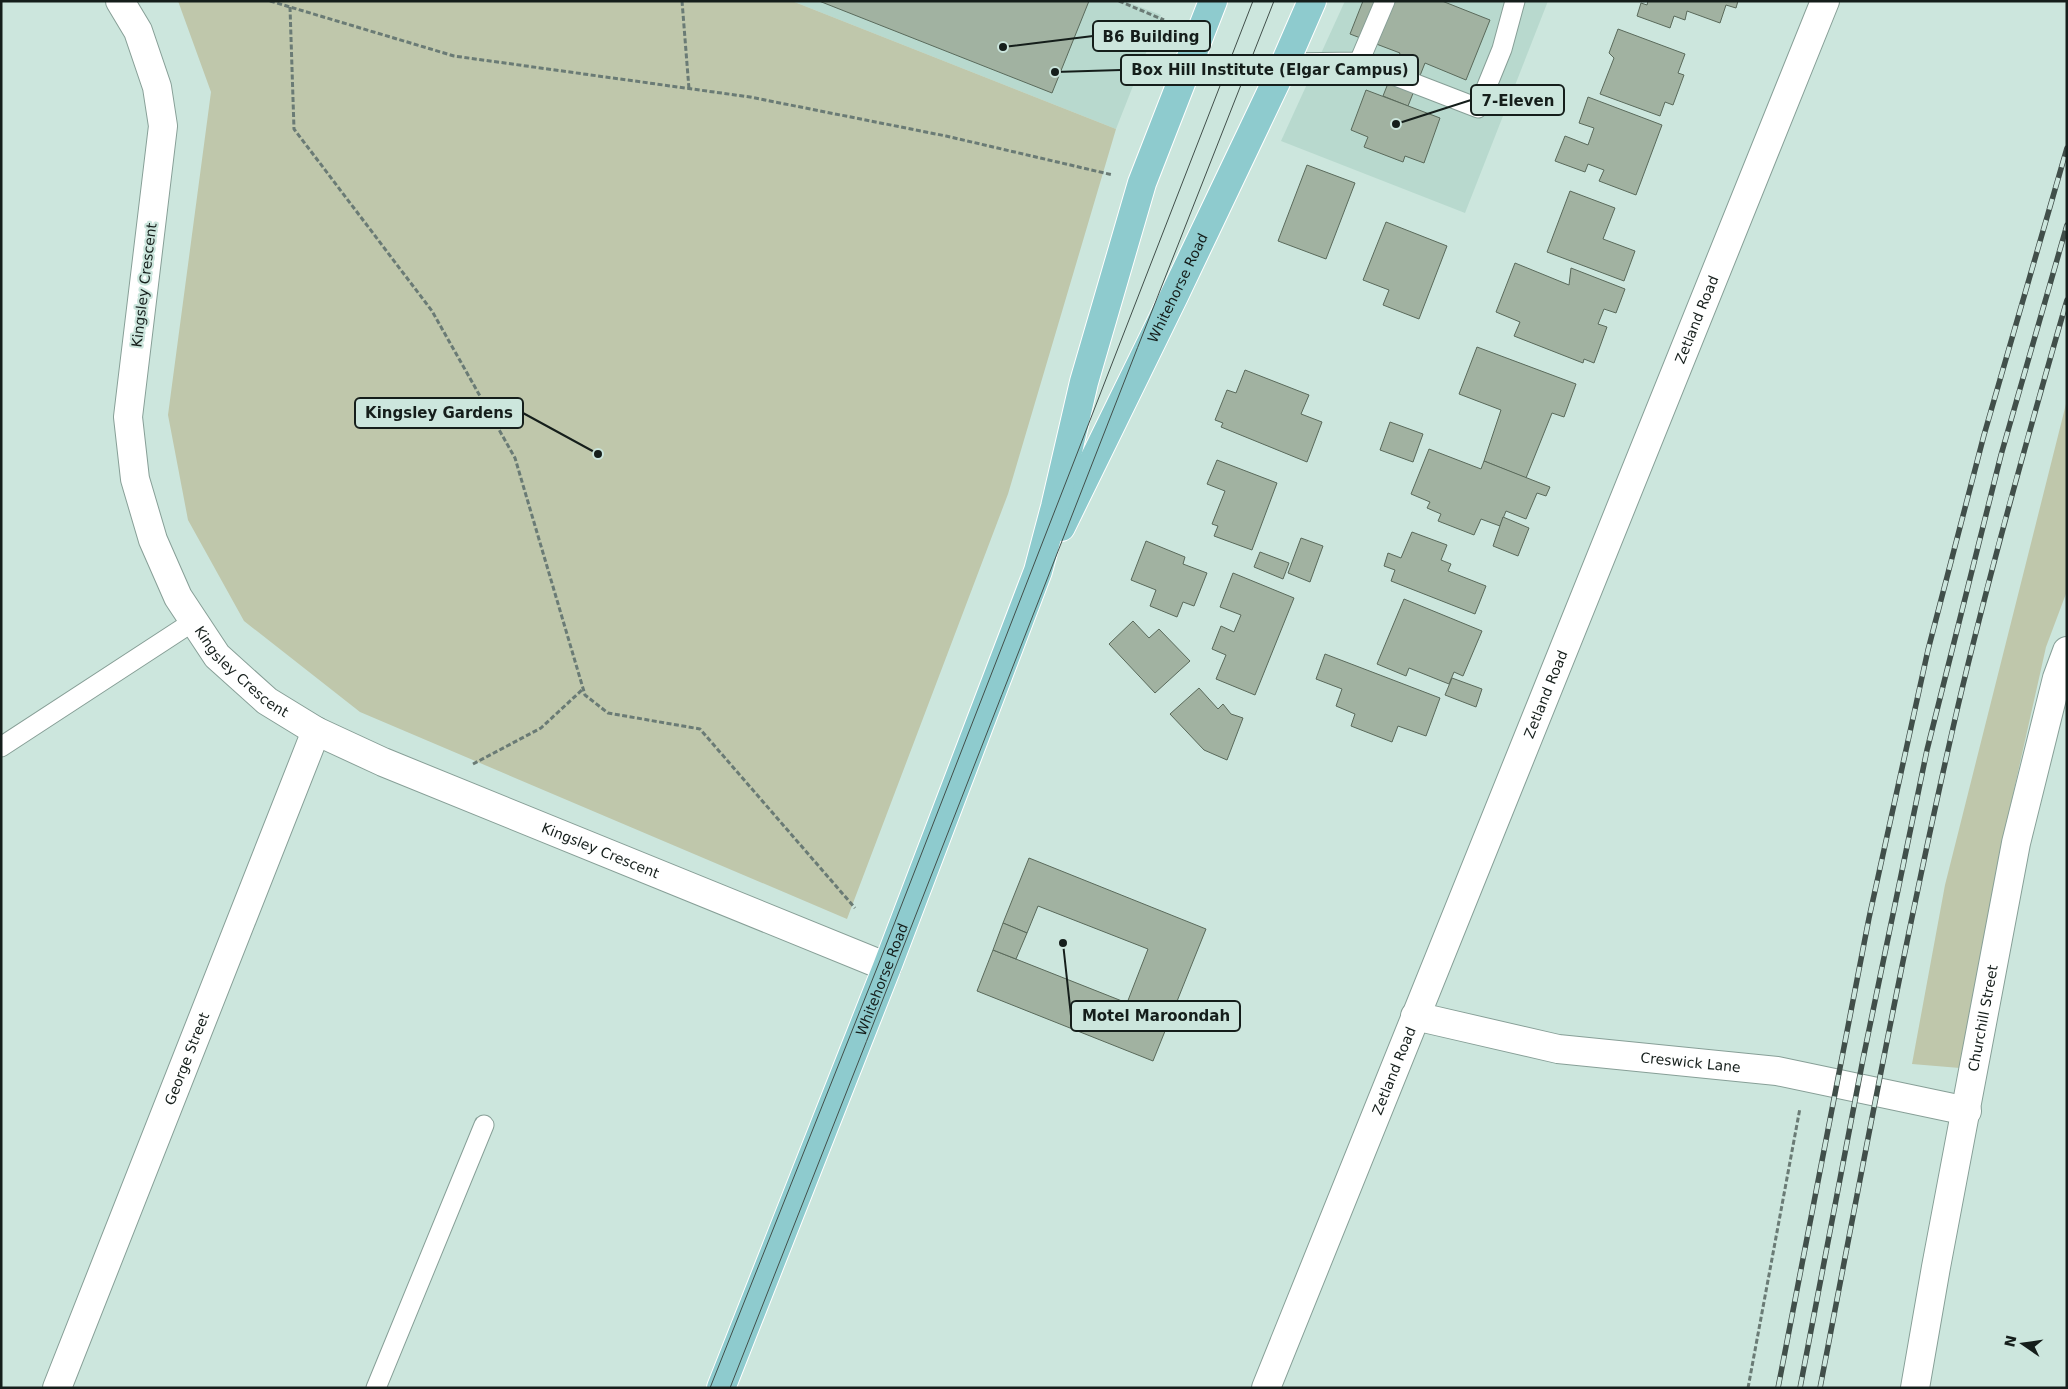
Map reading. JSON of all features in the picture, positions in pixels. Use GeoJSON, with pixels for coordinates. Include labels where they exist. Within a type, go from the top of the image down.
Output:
{"type":"FeatureCollection","features":[{"type":"Feature","properties":{"kind":"main road","name":"Whitehorse Road"},"geometry":{"type":"LineString","coordinates":[[721,1388],[887,967],[1038,571],[1084,382],[1142,183],[1213,1]]}},
{"type":"Feature","properties":{"kind":"main road","name":"Whitehorse Road"},"geometry":{"type":"LineString","coordinates":[[1038,571],[1084,482],[1285,63],[1312,1]]}},
{"type":"Feature","properties":{"kind":"street","name":"Kingsley Crescent"},"geometry":{"type":"LineString","coordinates":[[120,1],[138,31],[157,87],[163,126],[128,417],[135,479],[153,540],[178,597],[217,656],[267,701],[316,731],[434,784],[887,967]]}},
{"type":"Feature","properties":{"kind":"street","name":"Zetland Road"},"geometry":{"type":"LineString","coordinates":[[1266,1388],[1825,1]]}},
{"type":"Feature","properties":{"kind":"street","name":"Churchill Street"},"geometry":{"type":"LineString","coordinates":[[1915,1388],[2016,843],[2057,678],[2067,651]]}},
{"type":"Feature","properties":{"kind":"street","name":"George Street"},"geometry":{"type":"LineString","coordinates":[[57,1388],[316,731]]}},
{"type":"Feature","properties":{"kind":"street","name":"Creswick Lane"},"geometry":{"type":"LineString","coordinates":[[1415,1016],[1558,1048],[1777,1071],[1967,1111]]}},
{"type":"Feature","properties":{"kind":"lane"},"geometry":{"type":"LineString","coordinates":[[1359,62],[1384,1]]}},
{"type":"Feature","properties":{"kind":"lane"},"geometry":{"type":"LineString","coordinates":[[1285,63],[1359,62],[1478,108],[1502,49],[1515,1]]}},
{"type":"Feature","properties":{"kind":"lane"},"geometry":{"type":"LineString","coordinates":[[1,747],[194,621]]}},
{"type":"Feature","properties":{"kind":"lane"},"geometry":{"type":"LineString","coordinates":[[376,1388],[484,1125]]}},
{"type":"Feature","properties":{"kind":"path"},"geometry":{"type":"LineString","coordinates":[[270,1],[454,56],[750,98],[946,136],[1092,170]]}},
{"type":"Feature","properties":{"kind":"path"},"geometry":{"type":"LineString","coordinates":[[682,1],[688,89]]}},
{"type":"Feature","properties":{"kind":"path"},"geometry":{"type":"LineString","coordinates":[[1119,1],[1164,20]]}},
{"type":"Feature","properties":{"kind":"path"},"geometry":{"type":"LineString","coordinates":[[290,7],[294,129],[432,311],[515,458],[585,695],[608,713],[700,729],[855,908]]}},
{"type":"Feature","properties":{"kind":"path"},"geometry":{"type":"LineString","coordinates":[[434,784],[541,728],[583,689]]}},
{"type":"Feature","properties":{"kind":"path"},"geometry":{"type":"LineString","coordinates":[[1748,1388],[1806,1077]]}},
{"type":"Feature","properties":{"kind":"shaded area"},"geometry":{"type":"Polygon","coordinates":[[[178,1],[792,1],[1116,129],[1008,494],[847,919],[360,712],[244,621],[188,520],[168,415],[211,92],[178,1]]]}},
{"type":"Feature","properties":{"kind":"shaded area"},"geometry":{"type":"Polygon","coordinates":[[[792,1],[1125,1],[1161,15],[1116,129],[792,1]]]}},
{"type":"Feature","properties":{"kind":"shaded area"},"geometry":{"type":"Polygon","coordinates":[[[1345,1],[1548,1],[1465,213],[1281,141],[1345,1]]]}},
{"type":"Feature","properties":{"kind":"shaded area"},"geometry":{"type":"Polygon","coordinates":[[[2067,400],[2067,591],[2046,647],[2003,839],[1960,1068],[1912,1064],[1945,885],[2067,400]]]}},
{"type":"Feature","properties":{"kind":"building"},"geometry":{"type":"Polygon","coordinates":[[[819,1],[1089,1],[1052,93],[819,1]]]}},
{"type":"Feature","properties":{"kind":"building"},"geometry":{"type":"Polygon","coordinates":[[[1363,1],[1442,1],[1490,20],[1466,80],[1425,63],[1408,106],[1383,96],[1400,53],[1350,34],[1363,1]]]}},
{"type":"Feature","properties":{"kind":"building"},"geometry":{"type":"Polygon","coordinates":[[[1648,1],[1738,1],[1736,8],[1726,5],[1720,23],[1687,11],[1685,20],[1674,16],[1670,28],[1637,16],[1641,3],[1647,5],[1648,1]]]}},
{"type":"Feature","properties":{"kind":"building"},"geometry":{"type":"Polygon","coordinates":[[[1618,29],[1685,54],[1678,73],[1684,75],[1673,105],[1665,102],[1660,116],[1600,94],[1614,58],[1609,53],[1618,29]]]}},
{"type":"Feature","properties":{"kind":"building"},"geometry":{"type":"Polygon","coordinates":[[[1366,90],[1440,118],[1424,163],[1405,156],[1403,162],[1364,147],[1368,137],[1351,130],[1366,90]]]}},
{"type":"Feature","properties":{"kind":"building"},"geometry":{"type":"Polygon","coordinates":[[[1588,97],[1662,125],[1636,195],[1599,181],[1604,170],[1588,164],[1585,172],[1555,161],[1565,136],[1588,145],[1594,128],[1579,123],[1588,97]]]}},
{"type":"Feature","properties":{"kind":"building"},"geometry":{"type":"Polygon","coordinates":[[[1307,165],[1355,183],[1326,259],[1278,241],[1307,165]]]}},
{"type":"Feature","properties":{"kind":"building"},"geometry":{"type":"Polygon","coordinates":[[[1570,191],[1615,208],[1603,239],[1635,251],[1624,281],[1547,252],[1570,191]]]}},
{"type":"Feature","properties":{"kind":"building"},"geometry":{"type":"Polygon","coordinates":[[[1386,222],[1447,246],[1419,319],[1383,305],[1389,290],[1363,280],[1386,222]]]}},
{"type":"Feature","properties":{"kind":"building"},"geometry":{"type":"Polygon","coordinates":[[[1515,263],[1569,285],[1571,268],[1625,289],[1616,313],[1604,309],[1598,324],[1607,327],[1594,363],[1584,359],[1583,363],[1514,336],[1520,322],[1496,312],[1515,263]]]}},
{"type":"Feature","properties":{"kind":"building"},"geometry":{"type":"Polygon","coordinates":[[[1477,347],[1576,384],[1564,417],[1552,413],[1526,478],[1484,461],[1501,410],[1459,394],[1477,347]]]}},
{"type":"Feature","properties":{"kind":"building"},"geometry":{"type":"Polygon","coordinates":[[[1245,370],[1309,395],[1301,414],[1322,422],[1307,462],[1221,427],[1223,423],[1215,420],[1227,390],[1236,393],[1245,370]]]}},
{"type":"Feature","properties":{"kind":"building"},"geometry":{"type":"Polygon","coordinates":[[[1390,422],[1423,434],[1413,462],[1380,450],[1390,422]]]}},
{"type":"Feature","properties":{"kind":"building"},"geometry":{"type":"Polygon","coordinates":[[[1429,449],[1481,469],[1484,461],[1550,487],[1546,496],[1537,493],[1526,519],[1506,511],[1500,526],[1481,519],[1474,535],[1438,521],[1441,514],[1427,508],[1430,502],[1411,494],[1429,449]]]}},
{"type":"Feature","properties":{"kind":"building"},"geometry":{"type":"Polygon","coordinates":[[[1217,460],[1277,483],[1252,550],[1214,536],[1218,526],[1212,524],[1225,491],[1207,484],[1217,460]]]}},
{"type":"Feature","properties":{"kind":"building"},"geometry":{"type":"Polygon","coordinates":[[[1503,517],[1529,528],[1518,556],[1493,546],[1503,517]]]}},
{"type":"Feature","properties":{"kind":"building"},"geometry":{"type":"Polygon","coordinates":[[[1412,532],[1447,545],[1441,560],[1451,564],[1448,571],[1486,586],[1475,614],[1391,581],[1395,570],[1384,566],[1388,553],[1401,558],[1412,532]]]}},
{"type":"Feature","properties":{"kind":"building"},"geometry":{"type":"Polygon","coordinates":[[[1301,538],[1323,546],[1310,582],[1288,573],[1301,538]]]}},
{"type":"Feature","properties":{"kind":"building"},"geometry":{"type":"Polygon","coordinates":[[[1146,541],[1185,557],[1183,564],[1207,573],[1194,606],[1183,602],[1177,617],[1150,606],[1156,590],[1131,580],[1146,541]]]}},
{"type":"Feature","properties":{"kind":"building"},"geometry":{"type":"Polygon","coordinates":[[[1260,552],[1289,563],[1283,579],[1254,567],[1260,552]]]}},
{"type":"Feature","properties":{"kind":"building"},"geometry":{"type":"Polygon","coordinates":[[[1233,573],[1294,598],[1255,695],[1216,679],[1226,655],[1212,649],[1221,626],[1234,632],[1241,615],[1220,607],[1233,573]]]}},
{"type":"Feature","properties":{"kind":"building"},"geometry":{"type":"Polygon","coordinates":[[[1404,599],[1482,631],[1463,676],[1454,672],[1449,684],[1409,668],[1406,676],[1377,664],[1404,599]]]}},
{"type":"Feature","properties":{"kind":"building"},"geometry":{"type":"Polygon","coordinates":[[[1133,621],[1149,638],[1159,629],[1190,661],[1155,693],[1109,644],[1133,621]]]}},
{"type":"Feature","properties":{"kind":"building"},"geometry":{"type":"Polygon","coordinates":[[[1325,654],[1440,698],[1426,736],[1398,726],[1392,742],[1351,726],[1355,714],[1336,706],[1342,689],[1316,679],[1325,654]]]}},
{"type":"Feature","properties":{"kind":"building"},"geometry":{"type":"Polygon","coordinates":[[[1452,678],[1482,689],[1476,707],[1445,695],[1452,678]]]}},
{"type":"Feature","properties":{"kind":"building"},"geometry":{"type":"Polygon","coordinates":[[[1199,688],[1218,709],[1223,704],[1231,714],[1243,718],[1227,760],[1204,750],[1170,714],[1199,688]]]}},
{"type":"Feature","properties":{"kind":"building"},"geometry":{"type":"Polygon","coordinates":[[[1029,858],[1206,929],[1153,1061],[977,991],[993,950],[1127,1003],[1148,949],[1038,906],[1027,933],[1003,923],[1029,858]]]}},
{"type":"Feature","properties":{"kind":"building"},"geometry":{"type":"Polygon","coordinates":[[[1003,923],[1027,933],[1016,959],[993,950],[1003,923]]]}},
{"type":"Feature","properties":{"kind":"tram line"},"geometry":{"type":"LineString","coordinates":[[710,1388],[879,963],[1253,1]]}},
{"type":"Feature","properties":{"kind":"tram line"},"geometry":{"type":"LineString","coordinates":[[730,1388],[1274,1]]}},
{"type":"Feature","properties":{"kind":"railway"},"geometry":{"type":"LineString","coordinates":[[1778,1388],[1869,918],[1928,650],[1984,435],[2067,148]]}},
{"type":"Feature","properties":{"kind":"railway"},"geometry":{"type":"LineString","coordinates":[[1800,1388],[1863,1059],[1927,750],[2001,455],[2067,225]]}},
{"type":"Feature","properties":{"kind":"railway"},"geometry":{"type":"LineString","coordinates":[[1820,1388],[1903,961],[1958,706],[2010,503],[2067,300]]}},
{"type":"Feature","properties":{"kind":"place","name":"B6 Building"},"geometry":{"type":"Point","coordinates":[1003,47]}},
{"type":"Feature","properties":{"kind":"place","name":"Box Hill Institute (Elgar Campus)"},"geometry":{"type":"Point","coordinates":[1055,72]}},
{"type":"Feature","properties":{"kind":"place","name":"7-Eleven"},"geometry":{"type":"Point","coordinates":[1396,124]}},
{"type":"Feature","properties":{"kind":"place","name":"Kingsley Gardens"},"geometry":{"type":"Point","coordinates":[598,454]}},
{"type":"Feature","properties":{"kind":"place","name":"Motel Maroondah"},"geometry":{"type":"Point","coordinates":[1063,943]}}]}
